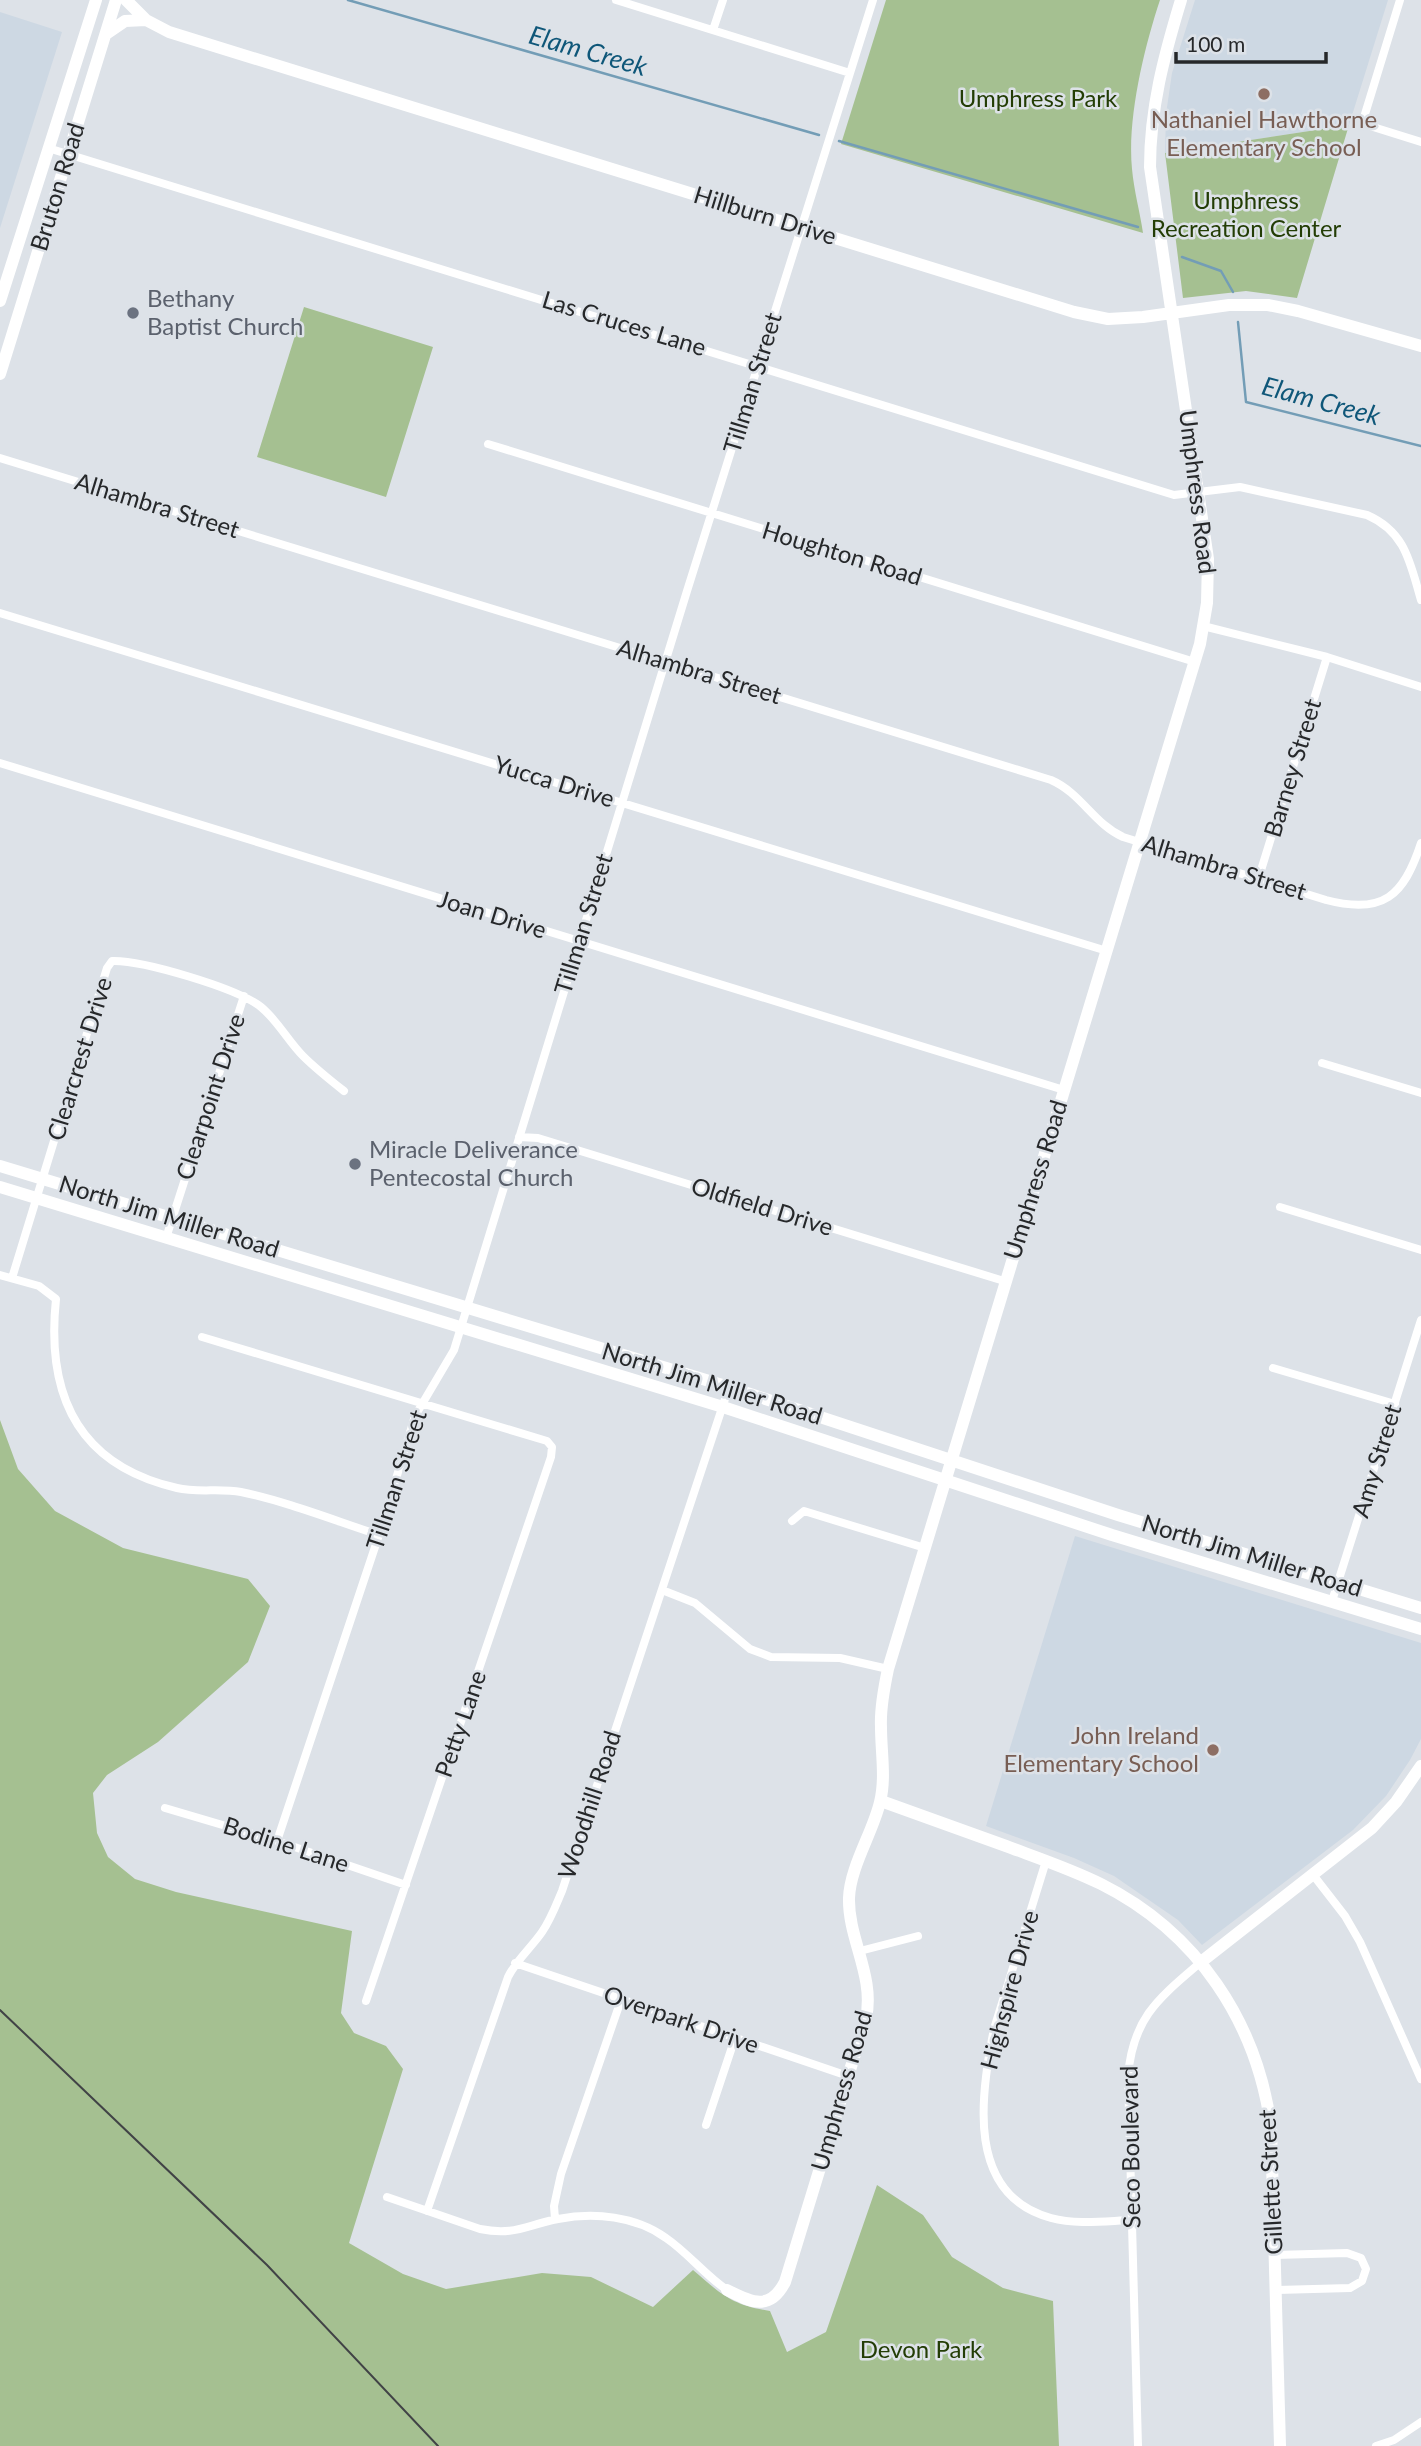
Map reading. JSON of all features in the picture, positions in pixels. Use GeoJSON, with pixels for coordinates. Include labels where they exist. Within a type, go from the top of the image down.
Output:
{"type":"FeatureCollection","features":[{"type":"Feature","properties":{"kind":"street","name":"Bruton Road"},"geometry":{"type":"LineString","coordinates":[[0,301],[96,0]]}},
{"type":"Feature","properties":{"kind":"street","name":"Bruton Road"},"geometry":{"type":"LineString","coordinates":[[1,370],[116,0]]}},
{"type":"Feature","properties":{"kind":"street","name":"Hillburn Drive"},"geometry":{"type":"LineString","coordinates":[[126,0],[146,20],[169,32],[1074,312],[1108,319],[1229,305],[1268,305],[1421,346]]}},
{"type":"Feature","properties":{"kind":"street"},"geometry":{"type":"LineString","coordinates":[[615,0],[850,73]]}},
{"type":"Feature","properties":{"kind":"street"},"geometry":{"type":"LineString","coordinates":[[713,30],[723,0]]}},
{"type":"Feature","properties":{"kind":"street","name":"Tillman Street"},"geometry":{"type":"LineString","coordinates":[[277,1841],[379,1535],[415,1416],[450,1359],[873,0]]}},
{"type":"Feature","properties":{"kind":"street","name":"Umphress Road"},"geometry":{"type":"LineString","coordinates":[[727,2290],[745,2299],[769,2301],[780,2292],[785,2282],[869,2005],[867,1982],[850,1913],[849,1896],[881,1801],[883,1779],[880,1723],[888,1669],[1004,1281],[1141,843],[1195,662],[1203,626],[1209,568],[1200,491],[1151,177],[1153,103],[1181,0]]}},
{"type":"Feature","properties":{"kind":"street"},"geometry":{"type":"LineString","coordinates":[[1400,0],[1365,121],[1370,126],[1421,142]]}},
{"type":"Feature","properties":{"kind":"street"},"geometry":{"type":"LineString","coordinates":[[106,34],[125,21],[146,20]]}},
{"type":"Feature","properties":{"kind":"street","name":"Las Cruces Lane"},"geometry":{"type":"LineString","coordinates":[[48,148],[1174,495],[1231,487],[1250,488],[1367,515],[1382,521],[1396,533],[1406,551],[1421,600]]}},
{"type":"Feature","properties":{"kind":"street","name":"Houghton Road"},"geometry":{"type":"LineString","coordinates":[[488,444],[1195,662]]}},
{"type":"Feature","properties":{"kind":"street","name":"Alhambra Street"},"geometry":{"type":"LineString","coordinates":[[0,458],[1051,780],[1079,797],[1112,832],[1341,904],[1360,906],[1395,894],[1406,881],[1421,843]]}},
{"type":"Feature","properties":{"kind":"street","name":"Yucca Drive"},"geometry":{"type":"LineString","coordinates":[[0,613],[1107,951]]}},
{"type":"Feature","properties":{"kind":"street"},"geometry":{"type":"LineString","coordinates":[[1203,626],[1326,657],[1421,687]]}},
{"type":"Feature","properties":{"kind":"street","name":"Barney Street"},"geometry":{"type":"LineString","coordinates":[[1258,880],[1326,657]]}},
{"type":"Feature","properties":{"kind":"street","name":"Joan Drive"},"geometry":{"type":"LineString","coordinates":[[0,763],[1064,1090]]}},
{"type":"Feature","properties":{"kind":"street","name":"Clearcrest Drive"},"geometry":{"type":"LineString","coordinates":[[12,1278],[107,968],[112,961],[144,965],[244,996]]}},
{"type":"Feature","properties":{"kind":"street"},"geometry":{"type":"LineString","coordinates":[[244,996],[279,1024],[302,1055],[344,1091]]}},
{"type":"Feature","properties":{"kind":"street","name":"Clearpoint Drive"},"geometry":{"type":"LineString","coordinates":[[166,1238],[244,996]]}},
{"type":"Feature","properties":{"kind":"street"},"geometry":{"type":"LineString","coordinates":[[1322,1063],[1421,1093]]}},
{"type":"Feature","properties":{"kind":"street","name":"Oldfield Drive"},"geometry":{"type":"LineString","coordinates":[[519,1137],[551,1142],[1004,1281]]}},
{"type":"Feature","properties":{"kind":"street","name":"North Jim Miller Road"},"geometry":{"type":"LineString","coordinates":[[0,1166],[729,1387],[1118,1515],[1421,1608]]}},
{"type":"Feature","properties":{"kind":"street","name":"North Jim Miller Road"},"geometry":{"type":"LineString","coordinates":[[0,1187],[723,1407],[1112,1535],[1421,1629]]}},
{"type":"Feature","properties":{"kind":"street"},"geometry":{"type":"LineString","coordinates":[[1280,1207],[1421,1250]]}},
{"type":"Feature","properties":{"kind":"street"},"geometry":{"type":"LineString","coordinates":[[0,1275],[39,1286],[56,1299],[54,1348],[59,1381],[71,1416],[93,1444],[120,1466],[151,1481],[181,1489],[213,1488],[238,1491],[379,1535]]}},
{"type":"Feature","properties":{"kind":"street","name":"Amy Street"},"geometry":{"type":"LineString","coordinates":[[1332,1601],[1421,1320]]}},
{"type":"Feature","properties":{"kind":"street"},"geometry":{"type":"LineString","coordinates":[[202,1337],[422,1403]]}},
{"type":"Feature","properties":{"kind":"street"},"geometry":{"type":"LineString","coordinates":[[1273,1368],[1395,1404]]}},
{"type":"Feature","properties":{"kind":"street","name":"Woodhill Road"},"geometry":{"type":"LineString","coordinates":[[427,2211],[508,1976],[515,1963],[542,1933],[557,1903],[729,1387]]}},
{"type":"Feature","properties":{"kind":"street","name":"Petty Lane"},"geometry":{"type":"LineString","coordinates":[[366,2001],[551,1457],[551,1446],[547,1441],[422,1403]]}},
{"type":"Feature","properties":{"kind":"street"},"geometry":{"type":"LineString","coordinates":[[792,1521],[804,1511],[925,1548]]}},
{"type":"Feature","properties":{"kind":"street"},"geometry":{"type":"LineString","coordinates":[[1112,1535],[1118,1515]]}},
{"type":"Feature","properties":{"kind":"street"},"geometry":{"type":"LineString","coordinates":[[662,1590],[695,1603],[750,1649],[771,1657],[841,1658],[888,1669]]}},
{"type":"Feature","properties":{"kind":"street","name":"Seco Boulevard"},"geometry":{"type":"LineString","coordinates":[[1138,2446],[1128,2076],[1133,2039],[1149,2011],[1164,1993],[1314,1876],[1381,1819],[1421,1766]]}},
{"type":"Feature","properties":{"kind":"street","name":"Gillette Street"},"geometry":{"type":"LineString","coordinates":[[881,1801],[1046,1861],[1102,1884],[1124,1897],[1170,1931],[1201,1962],[1247,2036],[1267,2096],[1271,2127],[1280,2446]]}},
{"type":"Feature","properties":{"kind":"street","name":"Bodine Lane"},"geometry":{"type":"LineString","coordinates":[[165,1808],[277,1841],[406,1885]]}},
{"type":"Feature","properties":{"kind":"street","name":"Highspire Drive"},"geometry":{"type":"LineString","coordinates":[[1046,1861],[988,2056],[984,2138],[986,2152],[1003,2188],[1033,2212],[1072,2222],[1132,2220]]}},
{"type":"Feature","properties":{"kind":"street"},"geometry":{"type":"LineString","coordinates":[[1314,1876],[1345,1916],[1360,1942],[1421,2079]]}},
{"type":"Feature","properties":{"kind":"street"},"geometry":{"type":"LineString","coordinates":[[860,1951],[918,1936]]}},
{"type":"Feature","properties":{"kind":"street","name":"Overpark Drive"},"geometry":{"type":"LineString","coordinates":[[515,1963],[848,2076]]}},
{"type":"Feature","properties":{"kind":"street"},"geometry":{"type":"LineString","coordinates":[[555,2219],[554,2206],[559,2182],[621,2000]]}},
{"type":"Feature","properties":{"kind":"street"},"geometry":{"type":"LineString","coordinates":[[706,2125],[735,2038]]}},
{"type":"Feature","properties":{"kind":"street"},"geometry":{"type":"LineString","coordinates":[[387,2197],[495,2232],[523,2230],[555,2219],[576,2216],[601,2216],[647,2227],[666,2237],[727,2290]]}},
{"type":"Feature","properties":{"kind":"street"},"geometry":{"type":"LineString","coordinates":[[1275,2255],[1347,2253],[1361,2258],[1366,2269],[1362,2281],[1350,2288],[1277,2290]]}},
{"type":"Feature","properties":{"kind":"street"},"geometry":{"type":"LineString","coordinates":[[1376,2446],[1395,2440],[1421,2422]]}},
{"type":"Feature","properties":{"kind":"shaded area","name":"Nathaniel Hawthorne Elementary School"},"geometry":{"type":"Polygon","coordinates":[[[1195,0],[1388,0],[1349,125],[1165,153],[1166,114],[1172,73],[1195,0]]]}},
{"type":"Feature","properties":{"kind":"shaded area"},"geometry":{"type":"Polygon","coordinates":[[[0,12],[62,32],[0,228],[0,12]]]}},
{"type":"Feature","properties":{"kind":"shaded area","name":"John Ireland Elementary School"},"geometry":{"type":"Polygon","coordinates":[[[1075,1536],[1421,1643],[1421,1739],[1386,1796],[1353,1830],[1202,1945],[1178,1920],[1114,1876],[1074,1858],[986,1826],[1075,1536]]]}},
{"type":"Feature","properties":{"kind":"green space","name":"Umphress Park"},"geometry":{"type":"Polygon","coordinates":[[[886,0],[1160,0],[1143,61],[1132,128],[1132,169],[1143,233],[841,144],[886,0]]]}},
{"type":"Feature","properties":{"kind":"green space","name":"Umphress Recreation Center"},"geometry":{"type":"Polygon","coordinates":[[[1349,125],[1297,298],[1246,291],[1183,298],[1165,153],[1349,125]]]}},
{"type":"Feature","properties":{"kind":"green space"},"geometry":{"type":"Polygon","coordinates":[[[304,307],[433,347],[386,497],[257,457],[304,307]]]}},
{"type":"Feature","properties":{"kind":"green space","name":"Devon Park"},"geometry":{"type":"Polygon","coordinates":[[[0,1420],[18,1469],[55,1511],[123,1548],[248,1579],[270,1606],[248,1662],[158,1742],[107,1775],[93,1793],[97,1833],[108,1857],[135,1879],[176,1892],[352,1931],[341,2013],[354,2033],[386,2046],[403,2069],[349,2243],[403,2274],[446,2289],[542,2273],[591,2277],[653,2307],[693,2270],[736,2302],[770,2311],[787,2352],[826,2332],[877,2185],[923,2215],[952,2257],[1003,2288],[1053,2301],[1059,2446],[0,2446],[0,1420]]]}},
{"type":"Feature","properties":{"kind":"waterway","name":"Elam Creek"},"geometry":{"type":"LineString","coordinates":[[348,0],[819,135]]}},
{"type":"Feature","properties":{"kind":"waterway","name":"Elam Creek"},"geometry":{"type":"LineString","coordinates":[[839,141],[1138,227]]}},
{"type":"Feature","properties":{"kind":"waterway","name":"Elam Creek"},"geometry":{"type":"LineString","coordinates":[[1182,257],[1221,271],[1233,292]]}},
{"type":"Feature","properties":{"kind":"waterway","name":"Elam Creek"},"geometry":{"type":"LineString","coordinates":[[1238,322],[1246,402],[1421,446]]}},
{"type":"Feature","properties":{"kind":"tram line"},"geometry":{"type":"LineString","coordinates":[[0,2010],[267,2265],[438,2446]]}},
{"type":"Feature","properties":{"kind":"place","name":"Nathaniel Hawthorne Elementary School"},"geometry":{"type":"Point","coordinates":[1264,94]}},
{"type":"Feature","properties":{"kind":"place","name":"Bethany Baptist Church"},"geometry":{"type":"Point","coordinates":[133,313]}},
{"type":"Feature","properties":{"kind":"place","name":"Miracle Deliverance Pentecostal Church"},"geometry":{"type":"Point","coordinates":[355,1164]}},
{"type":"Feature","properties":{"kind":"place","name":"John Ireland Elementary School"},"geometry":{"type":"Point","coordinates":[1213,1750]}}]}
